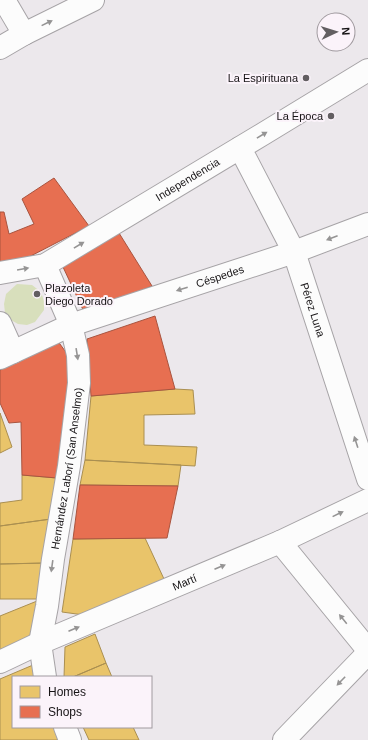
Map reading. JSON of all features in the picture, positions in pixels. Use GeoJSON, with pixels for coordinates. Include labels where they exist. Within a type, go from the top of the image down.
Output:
{"type":"FeatureCollection","features":[{"type":"Feature","properties":{"kind":"street"},"geometry":{"type":"LineString","coordinates":[[4,0],[24,34]]}},
{"type":"Feature","properties":{"kind":"street"},"geometry":{"type":"LineString","coordinates":[[0,48],[24,34],[93,0]]}},
{"type":"Feature","properties":{"kind":"street","name":"Independencia"},"geometry":{"type":"LineString","coordinates":[[0,273],[45,265],[368,70]]}},
{"type":"Feature","properties":{"kind":"street","name":"Pérez Luna"},"geometry":{"type":"LineString","coordinates":[[240,148],[294,252],[368,479]]}},
{"type":"Feature","properties":{"kind":"street","name":"Céspedes"},"geometry":{"type":"LineString","coordinates":[[6,355],[71,325],[294,252],[368,224]]}},
{"type":"Feature","properties":{"kind":"street","name":"Hernández Laborí (San Anselmo)"},"geometry":{"type":"LineString","coordinates":[[45,265],[71,325],[78,354],[79,383],[69,466],[40,643],[45,676]]}},
{"type":"Feature","properties":{"kind":"street"},"geometry":{"type":"LineString","coordinates":[[0,322],[6,355]]}},
{"type":"Feature","properties":{"kind":"street","name":"Martí"},"geometry":{"type":"LineString","coordinates":[[0,662],[40,643],[280,542],[368,500]]}},
{"type":"Feature","properties":{"kind":"street"},"geometry":{"type":"LineString","coordinates":[[280,542],[368,650]]}},
{"type":"Feature","properties":{"kind":"street"},"geometry":{"type":"LineString","coordinates":[[284,740],[368,653]]}},
{"type":"Feature","properties":{"kind":"street"},"geometry":{"type":"LineString","coordinates":[[65,728],[70,740]]}},
{"type":"Feature","properties":{"kind":"green space"},"geometry":{"type":"Polygon","coordinates":[[[17,284],[32,285],[41,292],[44,301],[44,310],[35,322],[27,325],[18,324],[11,320],[5,313],[4,304],[6,294],[17,284]]]}},
{"type":"Feature","properties":{"kind":"building: Homes"},"geometry":{"type":"Polygon","coordinates":[[[175,389],[193,390],[195,414],[144,415],[144,445],[197,447],[195,466],[85,460],[91,396],[175,389]]]}},
{"type":"Feature","properties":{"kind":"building: Homes"},"geometry":{"type":"Polygon","coordinates":[[[0,413],[12,447],[0,453],[0,413]]]}},
{"type":"Feature","properties":{"kind":"building: Homes"},"geometry":{"type":"Polygon","coordinates":[[[85,460],[181,465],[178,486],[80,485],[85,460]]]}},
{"type":"Feature","properties":{"kind":"building: Homes"},"geometry":{"type":"Polygon","coordinates":[[[22,475],[57,478],[51,519],[0,526],[0,503],[22,500],[22,475]]]}},
{"type":"Feature","properties":{"kind":"building: Homes"},"geometry":{"type":"Polygon","coordinates":[[[51,519],[46,563],[0,564],[0,526],[51,519]]]}},
{"type":"Feature","properties":{"kind":"building: Homes"},"geometry":{"type":"Polygon","coordinates":[[[145,538],[164,579],[84,615],[62,612],[73,539],[145,538]]]}},
{"type":"Feature","properties":{"kind":"building: Homes"},"geometry":{"type":"Polygon","coordinates":[[[46,563],[42,599],[0,599],[0,564],[46,563]]]}},
{"type":"Feature","properties":{"kind":"building: Homes"},"geometry":{"type":"Polygon","coordinates":[[[42,599],[35,636],[0,651],[0,616],[42,599]]]}},
{"type":"Feature","properties":{"kind":"building: Homes"},"geometry":{"type":"Polygon","coordinates":[[[95,634],[106,663],[75,676],[64,676],[65,647],[95,634]]]}},
{"type":"Feature","properties":{"kind":"building: Homes"},"geometry":{"type":"Polygon","coordinates":[[[106,663],[112,676],[75,676],[106,663]]]}},
{"type":"Feature","properties":{"kind":"building: Homes"},"geometry":{"type":"Polygon","coordinates":[[[33,665],[38,676],[12,676],[12,728],[60,728],[66,740],[0,740],[0,679],[33,665]]]}},
{"type":"Feature","properties":{"kind":"building: Homes"},"geometry":{"type":"Polygon","coordinates":[[[83,728],[133,728],[139,740],[89,740],[83,728]]]}},
{"type":"Feature","properties":{"kind":"building: Shops"},"geometry":{"type":"Polygon","coordinates":[[[54,178],[89,226],[23,260],[0,262],[0,212],[4,212],[9,234],[34,224],[22,199],[54,178]]]}},
{"type":"Feature","properties":{"kind":"building: Shops"},"geometry":{"type":"Polygon","coordinates":[[[119,233],[152,286],[85,314],[63,267],[119,233]]]}},
{"type":"Feature","properties":{"kind":"building: Shops"},"geometry":{"type":"Polygon","coordinates":[[[155,316],[175,389],[91,396],[87,339],[155,316]]]}},
{"type":"Feature","properties":{"kind":"building: Shops"},"geometry":{"type":"Polygon","coordinates":[[[57,340],[68,355],[72,381],[57,478],[22,475],[21,422],[9,423],[0,403],[0,370],[57,340]]]}},
{"type":"Feature","properties":{"kind":"building: Shops"},"geometry":{"type":"Polygon","coordinates":[[[80,485],[178,486],[167,538],[73,539],[80,485]]]}},
{"type":"Feature","properties":{"kind":"place","name":"La Espirituana"},"geometry":{"type":"Point","coordinates":[306,78]}},
{"type":"Feature","properties":{"kind":"place","name":"La Época"},"geometry":{"type":"Point","coordinates":[331,116]}},
{"type":"Feature","properties":{"kind":"place","name":"Plazoleta Diego Dorado"},"geometry":{"type":"Point","coordinates":[37,294]}}]}
